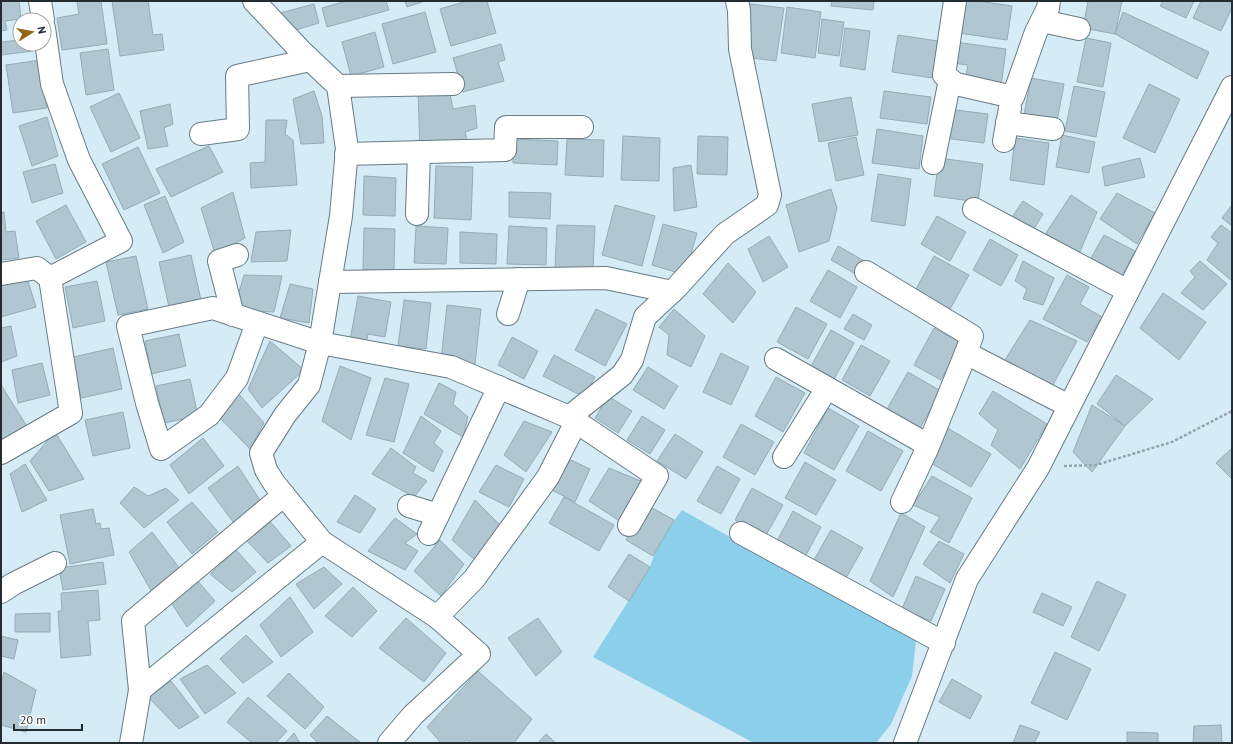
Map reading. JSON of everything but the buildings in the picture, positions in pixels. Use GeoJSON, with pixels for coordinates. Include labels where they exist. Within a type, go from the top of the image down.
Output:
{"type":"FeatureCollection","features":[{"type":"Feature","properties":{"kind":"street"},"geometry":{"type":"LineString","coordinates":[[40,1],[42,12]]}},
{"type":"Feature","properties":{"kind":"street"},"geometry":{"type":"LineString","coordinates":[[254,1],[310,60],[338,86],[346,154],[341,216],[320,343],[309,385],[285,415],[261,453],[266,470],[274,483],[322,542],[437,617],[479,654],[413,715],[389,743]]}},
{"type":"Feature","properties":{"kind":"street"},"geometry":{"type":"LineString","coordinates":[[437,617],[474,579],[548,477],[573,420],[622,375],[632,360],[645,317],[672,292],[725,234],[767,205],[770,195],[740,49],[739,10],[737,1]]}},
{"type":"Feature","properties":{"kind":"street"},"geometry":{"type":"LineString","coordinates":[[955,1],[944,75],[956,84],[1013,97]]}},
{"type":"Feature","properties":{"kind":"street"},"geometry":{"type":"LineString","coordinates":[[1049,1],[1048,8],[1013,97],[1006,132],[1052,129]]}},
{"type":"Feature","properties":{"kind":"street"},"geometry":{"type":"LineString","coordinates":[[1042,22],[1078,28]]}},
{"type":"Feature","properties":{"kind":"street"},"geometry":{"type":"LineString","coordinates":[[47,52],[52,84],[79,160],[121,241],[50,278]]}},
{"type":"Feature","properties":{"kind":"street"},"geometry":{"type":"LineString","coordinates":[[201,134],[238,129],[238,76],[310,60]]}},
{"type":"Feature","properties":{"kind":"street"},"geometry":{"type":"LineString","coordinates":[[933,163],[950,80]]}},
{"type":"Feature","properties":{"kind":"street"},"geometry":{"type":"LineString","coordinates":[[338,86],[453,84]]}},
{"type":"Feature","properties":{"kind":"street"},"geometry":{"type":"LineString","coordinates":[[905,743],[967,579],[1038,468],[1232,87]]}},
{"type":"Feature","properties":{"kind":"street"},"geometry":{"type":"LineString","coordinates":[[346,154],[505,150],[506,127],[582,127]]}},
{"type":"Feature","properties":{"kind":"street"},"geometry":{"type":"LineString","coordinates":[[417,214],[418,152]]}},
{"type":"Feature","properties":{"kind":"street"},"geometry":{"type":"LineString","coordinates":[[974,209],[1128,291]]}},
{"type":"Feature","properties":{"kind":"street"},"geometry":{"type":"LineString","coordinates":[[233,315],[219,261],[237,255]]}},
{"type":"Feature","properties":{"kind":"street"},"geometry":{"type":"LineString","coordinates":[[1,274],[37,268],[50,278],[71,413],[1,453]]}},
{"type":"Feature","properties":{"kind":"street"},"geometry":{"type":"LineString","coordinates":[[866,272],[972,336],[928,445],[902,502]]}},
{"type":"Feature","properties":{"kind":"street"},"geometry":{"type":"LineString","coordinates":[[330,282],[606,278],[672,292]]}},
{"type":"Feature","properties":{"kind":"street"},"geometry":{"type":"LineString","coordinates":[[508,314],[519,279]]}},
{"type":"Feature","properties":{"kind":"street"},"geometry":{"type":"LineString","coordinates":[[257,323],[237,378],[209,415],[161,449],[147,403],[128,326],[213,308],[320,343],[451,367],[573,420],[657,476],[629,525]]}},
{"type":"Feature","properties":{"kind":"street"},"geometry":{"type":"LineString","coordinates":[[966,353],[1069,406]]}},
{"type":"Feature","properties":{"kind":"street"},"geometry":{"type":"LineString","coordinates":[[776,359],[928,445]]}},
{"type":"Feature","properties":{"kind":"street"},"geometry":{"type":"LineString","coordinates":[[409,506],[433,525],[499,387]]}},
{"type":"Feature","properties":{"kind":"street"},"geometry":{"type":"LineString","coordinates":[[784,457],[828,388]]}},
{"type":"Feature","properties":{"kind":"street"},"geometry":{"type":"LineString","coordinates":[[131,743],[140,690],[133,621],[284,495]]}},
{"type":"Feature","properties":{"kind":"street"},"geometry":{"type":"LineString","coordinates":[[741,533],[944,643]]}},
{"type":"Feature","properties":{"kind":"street"},"geometry":{"type":"LineString","coordinates":[[140,690],[322,542]]}},
{"type":"Feature","properties":{"kind":"street"},"geometry":{"type":"LineString","coordinates":[[1,592],[13,584],[55,563]]}},
{"type":"Feature","properties":{"kind":"path"},"geometry":{"type":"LineString","coordinates":[[1038,468],[1096,464],[1172,442],[1232,411]]}},
{"type":"Feature","properties":{"kind":"shaded area"},"geometry":{"type":"Polygon","coordinates":[[[682,510],[916,641],[912,676],[891,724],[876,743],[754,743],[593,657],[650,567],[663,537],[682,510]]]}}]}
